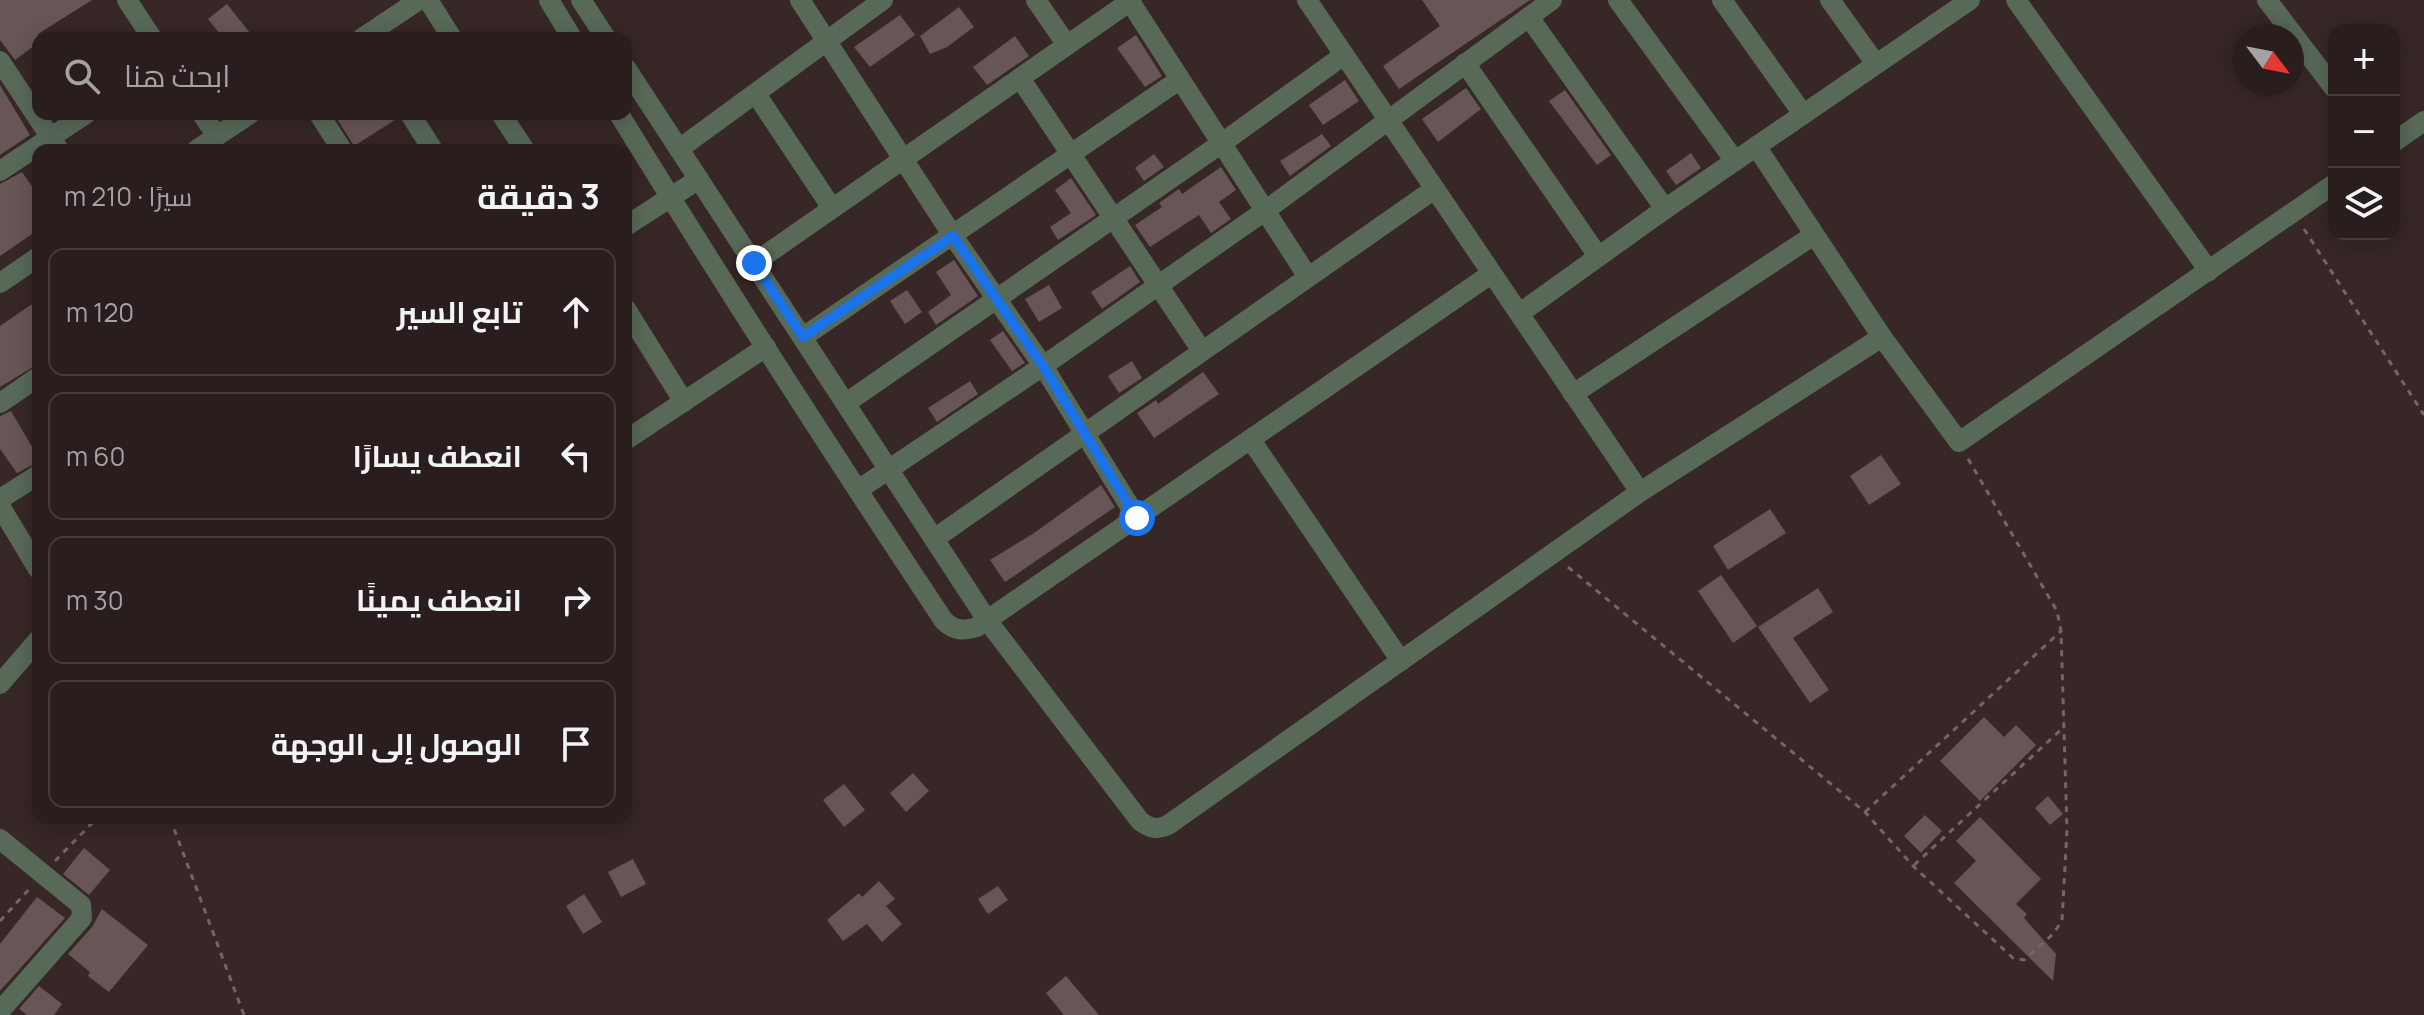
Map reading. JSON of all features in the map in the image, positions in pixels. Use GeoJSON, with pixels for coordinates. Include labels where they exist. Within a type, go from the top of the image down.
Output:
{"type":"FeatureCollection","features":[{"type":"Feature","properties":{"kind":"street"},"geometry":{"type":"LineString","coordinates":[[127,0],[148,32]]}},
{"type":"Feature","properties":{"kind":"street"},"geometry":{"type":"LineString","coordinates":[[371,32],[419,0]]}},
{"type":"Feature","properties":{"kind":"street"},"geometry":{"type":"LineString","coordinates":[[428,0],[448,32]]}},
{"type":"Feature","properties":{"kind":"street"},"geometry":{"type":"LineString","coordinates":[[549,0],[568,32]]}},
{"type":"Feature","properties":{"kind":"street"},"geometry":{"type":"LineString","coordinates":[[581,0],[602,32]]}},
{"type":"Feature","properties":{"kind":"street"},"geometry":{"type":"LineString","coordinates":[[800,0],[953,236],[1043,366],[1137,518]]}},
{"type":"Feature","properties":{"kind":"street"},"geometry":{"type":"LineString","coordinates":[[679,149],[883,0]]}},
{"type":"Feature","properties":{"kind":"street"},"geometry":{"type":"LineString","coordinates":[[1036,0],[1067,45]]}},
{"type":"Feature","properties":{"kind":"street"},"geometry":{"type":"LineString","coordinates":[[754,263],[1130,0],[1308,277]]}},
{"type":"Feature","properties":{"kind":"street"},"geometry":{"type":"LineString","coordinates":[[1307,0],[1640,492]]}},
{"type":"Feature","properties":{"kind":"street"},"geometry":{"type":"LineString","coordinates":[[1618,0],[1735,161]]}},
{"type":"Feature","properties":{"kind":"street"},"geometry":{"type":"LineString","coordinates":[[1722,0],[1803,114]]}},
{"type":"Feature","properties":{"kind":"street"},"geometry":{"type":"LineString","coordinates":[[1830,0],[1876,64]]}},
{"type":"Feature","properties":{"kind":"street"},"geometry":{"type":"LineString","coordinates":[[1520,313],[1876,64],[1949,6],[1970,0]]}},
{"type":"Feature","properties":{"kind":"street"},"geometry":{"type":"LineString","coordinates":[[2016,0],[2209,271]]}},
{"type":"Feature","properties":{"kind":"street"},"geometry":{"type":"LineString","coordinates":[[2267,0],[2328,80]]}},
{"type":"Feature","properties":{"kind":"street"},"geometry":{"type":"LineString","coordinates":[[858,490],[1043,366],[1266,210],[1547,1]]}},
{"type":"Feature","properties":{"kind":"street"},"geometry":{"type":"LineString","coordinates":[[1529,17],[1665,209]]}},
{"type":"Feature","properties":{"kind":"street"},"geometry":{"type":"LineString","coordinates":[[846,403],[1344,55]]}},
{"type":"Feature","properties":{"kind":"street"},"geometry":{"type":"LineString","coordinates":[[1465,63],[1598,256]]}},
{"type":"Feature","properties":{"kind":"street"},"geometry":{"type":"LineString","coordinates":[[2,67],[32,111]]}},
{"type":"Feature","properties":{"kind":"street"},"geometry":{"type":"LineString","coordinates":[[632,77],[987,620],[1140,821],[1158,829],[1168,825],[1640,492],[1882,337]]}},
{"type":"Feature","properties":{"kind":"street"},"geometry":{"type":"LineString","coordinates":[[1020,78],[1202,351]]}},
{"type":"Feature","properties":{"kind":"street"},"geometry":{"type":"LineString","coordinates":[[803,337],[1179,80]]}},
{"type":"Feature","properties":{"kind":"street"},"geometry":{"type":"LineString","coordinates":[[756,94],[832,208]]}},
{"type":"Feature","properties":{"kind":"street"},"geometry":{"type":"LineString","coordinates":[[38,120],[54,143],[79,120]]}},
{"type":"Feature","properties":{"kind":"street"},"geometry":{"type":"LineString","coordinates":[[206,120],[217,136]]}},
{"type":"Feature","properties":{"kind":"street"},"geometry":{"type":"LineString","coordinates":[[205,144],[241,120]]}},
{"type":"Feature","properties":{"kind":"street"},"geometry":{"type":"LineString","coordinates":[[323,120],[338,144]]}},
{"type":"Feature","properties":{"kind":"street"},"geometry":{"type":"LineString","coordinates":[[414,120],[429,144]]}},
{"type":"Feature","properties":{"kind":"street"},"geometry":{"type":"LineString","coordinates":[[505,120],[521,144]]}},
{"type":"Feature","properties":{"kind":"street"},"geometry":{"type":"LineString","coordinates":[[623,120],[858,490],[951,628],[967,630],[987,620],[1491,274]]}},
{"type":"Feature","properties":{"kind":"street"},"geometry":{"type":"LineString","coordinates":[[2400,138],[2424,121]]}},
{"type":"Feature","properties":{"kind":"street"},"geometry":{"type":"LineString","coordinates":[[1756,146],[1882,337],[1959,442],[2328,188]]}},
{"type":"Feature","properties":{"kind":"street"},"geometry":{"type":"LineString","coordinates":[[0,171],[32,154]]}},
{"type":"Feature","properties":{"kind":"street"},"geometry":{"type":"LineString","coordinates":[[632,222],[699,179]]}},
{"type":"Feature","properties":{"kind":"street"},"geometry":{"type":"LineString","coordinates":[[934,539],[1433,190]]}},
{"type":"Feature","properties":{"kind":"street"},"geometry":{"type":"LineString","coordinates":[[1573,394],[1814,235]]}},
{"type":"Feature","properties":{"kind":"street"},"geometry":{"type":"LineString","coordinates":[[0,283],[32,264]]}},
{"type":"Feature","properties":{"kind":"street"},"geometry":{"type":"LineString","coordinates":[[632,319],[684,402]]}},
{"type":"Feature","properties":{"kind":"street"},"geometry":{"type":"LineString","coordinates":[[632,436],[766,347]]}},
{"type":"Feature","properties":{"kind":"street"},"geometry":{"type":"LineString","coordinates":[[0,403],[32,381]]}},
{"type":"Feature","properties":{"kind":"street"},"geometry":{"type":"LineString","coordinates":[[1251,440],[1401,661]]}},
{"type":"Feature","properties":{"kind":"street"},"geometry":{"type":"LineString","coordinates":[[0,499],[32,479]]}},
{"type":"Feature","properties":{"kind":"street"},"geometry":{"type":"LineString","coordinates":[[0,506],[32,559]]}},
{"type":"Feature","properties":{"kind":"street"},"geometry":{"type":"LineString","coordinates":[[0,684],[32,647]]}},
{"type":"Feature","properties":{"kind":"street"},"geometry":{"type":"LineString","coordinates":[[0,839],[81,905],[83,911],[82,918],[0,1011]]}},
{"type":"Feature","properties":{"kind":"path"},"geometry":{"type":"LineString","coordinates":[[2293,213],[2424,415]]}},
{"type":"Feature","properties":{"kind":"path"},"geometry":{"type":"LineString","coordinates":[[1553,555],[1865,812],[1913,866],[2013,958],[2024,960],[2053,934],[2062,921],[2067,845],[2061,631],[2057,611],[1959,442]]}},
{"type":"Feature","properties":{"kind":"path"},"geometry":{"type":"LineString","coordinates":[[1865,812],[2061,631]]}},
{"type":"Feature","properties":{"kind":"path"},"geometry":{"type":"LineString","coordinates":[[1913,866],[2064,727]]}},
{"type":"Feature","properties":{"kind":"path"},"geometry":{"type":"LineString","coordinates":[[172,824],[244,1015]]}},
{"type":"Feature","properties":{"kind":"building"},"geometry":{"type":"Polygon","coordinates":[[[0,0],[92,0],[41,32],[32,32],[32,47],[15,60],[0,40],[0,0]]]}},
{"type":"Feature","properties":{"kind":"building"},"geometry":{"type":"Polygon","coordinates":[[[1422,0],[1530,0],[1399,89],[1383,66],[1440,26],[1422,0]]]}},
{"type":"Feature","properties":{"kind":"building"},"geometry":{"type":"Polygon","coordinates":[[[227,4],[249,32],[218,32],[208,19],[227,4]]]}},
{"type":"Feature","properties":{"kind":"building"},"geometry":{"type":"Polygon","coordinates":[[[959,7],[974,27],[947,47],[930,54],[920,36],[959,7]]]}},
{"type":"Feature","properties":{"kind":"building"},"geometry":{"type":"Polygon","coordinates":[[[900,15],[915,35],[870,67],[854,47],[900,15]]]}},
{"type":"Feature","properties":{"kind":"building"},"geometry":{"type":"Polygon","coordinates":[[[1136,35],[1162,76],[1145,87],[1117,48],[1136,35]]]}},
{"type":"Feature","properties":{"kind":"building"},"geometry":{"type":"Polygon","coordinates":[[[1015,36],[1029,56],[987,85],[973,67],[1015,36]]]}},
{"type":"Feature","properties":{"kind":"building"},"geometry":{"type":"Polygon","coordinates":[[[1345,80],[1359,101],[1323,125],[1309,105],[1345,80]]]}},
{"type":"Feature","properties":{"kind":"building"},"geometry":{"type":"Polygon","coordinates":[[[0,85],[30,135],[0,155],[0,85]]]}},
{"type":"Feature","properties":{"kind":"building"},"geometry":{"type":"Polygon","coordinates":[[[1466,88],[1481,109],[1438,142],[1422,119],[1466,88]]]}},
{"type":"Feature","properties":{"kind":"building"},"geometry":{"type":"Polygon","coordinates":[[[1565,90],[1611,155],[1597,165],[1549,101],[1565,90]]]}},
{"type":"Feature","properties":{"kind":"building"},"geometry":{"type":"Polygon","coordinates":[[[338,120],[395,120],[357,144],[353,144],[338,120]]]}},
{"type":"Feature","properties":{"kind":"building"},"geometry":{"type":"Polygon","coordinates":[[[1322,134],[1331,146],[1290,176],[1280,161],[1322,134]]]}},
{"type":"Feature","properties":{"kind":"building"},"geometry":{"type":"Polygon","coordinates":[[[1691,153],[1701,168],[1676,185],[1666,171],[1691,153]]]}},
{"type":"Feature","properties":{"kind":"building"},"geometry":{"type":"Polygon","coordinates":[[[1154,154],[1164,167],[1144,181],[1135,168],[1154,154]]]}},
{"type":"Feature","properties":{"kind":"building"},"geometry":{"type":"Polygon","coordinates":[[[1221,167],[1236,190],[1219,202],[1231,219],[1211,233],[1199,215],[1150,247],[1135,225],[1162,207],[1159,203],[1179,189],[1182,194],[1221,167]]]}},
{"type":"Feature","properties":{"kind":"building"},"geometry":{"type":"Polygon","coordinates":[[[22,172],[32,186],[32,234],[0,256],[0,184],[22,172]]]}},
{"type":"Feature","properties":{"kind":"building"},"geometry":{"type":"Polygon","coordinates":[[[1071,178],[1096,215],[1058,240],[1050,227],[1071,213],[1055,190],[1071,178]]]}},
{"type":"Feature","properties":{"kind":"building"},"geometry":{"type":"Polygon","coordinates":[[[954,260],[978,296],[936,325],[928,312],[951,295],[936,272],[954,260]]]}},
{"type":"Feature","properties":{"kind":"building"},"geometry":{"type":"Polygon","coordinates":[[[1130,266],[1140,282],[1102,309],[1091,292],[1130,266]]]}},
{"type":"Feature","properties":{"kind":"building"},"geometry":{"type":"Polygon","coordinates":[[[1049,285],[1062,308],[1039,322],[1025,299],[1049,285]]]}},
{"type":"Feature","properties":{"kind":"building"},"geometry":{"type":"Polygon","coordinates":[[[907,290],[922,312],[905,324],[890,301],[907,290]]]}},
{"type":"Feature","properties":{"kind":"building"},"geometry":{"type":"Polygon","coordinates":[[[32,304],[32,368],[0,387],[0,326],[32,304]]]}},
{"type":"Feature","properties":{"kind":"building"},"geometry":{"type":"Polygon","coordinates":[[[1003,331],[1025,363],[1012,371],[990,340],[1003,331]]]}},
{"type":"Feature","properties":{"kind":"building"},"geometry":{"type":"Polygon","coordinates":[[[1132,361],[1142,378],[1119,393],[1108,376],[1132,361]]]}},
{"type":"Feature","properties":{"kind":"building"},"geometry":{"type":"Polygon","coordinates":[[[1203,372],[1219,394],[1154,438],[1137,413],[1156,400],[1158,404],[1203,372]]]}},
{"type":"Feature","properties":{"kind":"building"},"geometry":{"type":"Polygon","coordinates":[[[970,381],[978,394],[937,422],[928,408],[970,381]]]}},
{"type":"Feature","properties":{"kind":"building"},"geometry":{"type":"Polygon","coordinates":[[[11,411],[32,447],[32,465],[17,473],[0,449],[0,416],[11,411]]]}},
{"type":"Feature","properties":{"kind":"building"},"geometry":{"type":"Polygon","coordinates":[[[1881,455],[1901,484],[1869,505],[1850,476],[1881,455]]]}},
{"type":"Feature","properties":{"kind":"building"},"geometry":{"type":"Polygon","coordinates":[[[1101,485],[1115,507],[1005,582],[990,560],[1101,485]]]}},
{"type":"Feature","properties":{"kind":"building"},"geometry":{"type":"Polygon","coordinates":[[[1770,509],[1786,533],[1728,570],[1713,546],[1770,509]]]}},
{"type":"Feature","properties":{"kind":"building"},"geometry":{"type":"Polygon","coordinates":[[[1721,575],[1757,626],[1733,643],[1698,591],[1721,575]]]}},
{"type":"Feature","properties":{"kind":"building"},"geometry":{"type":"Polygon","coordinates":[[[1818,588],[1833,612],[1793,638],[1829,690],[1810,703],[1758,627],[1818,588]]]}},
{"type":"Feature","properties":{"kind":"building"},"geometry":{"type":"Polygon","coordinates":[[[1984,717],[2004,737],[2016,725],[2036,745],[1980,801],[1940,761],[1984,717]]]}},
{"type":"Feature","properties":{"kind":"building"},"geometry":{"type":"Polygon","coordinates":[[[913,773],[929,791],[906,812],[890,793],[913,773]]]}},
{"type":"Feature","properties":{"kind":"building"},"geometry":{"type":"Polygon","coordinates":[[[844,784],[865,810],[844,827],[823,800],[844,784]]]}},
{"type":"Feature","properties":{"kind":"building"},"geometry":{"type":"Polygon","coordinates":[[[2048,796],[2063,814],[2050,825],[2035,808],[2048,796]]]}},
{"type":"Feature","properties":{"kind":"building"},"geometry":{"type":"Polygon","coordinates":[[[1925,815],[1942,831],[1921,853],[1904,836],[1925,815]]]}},
{"type":"Feature","properties":{"kind":"building"},"geometry":{"type":"Polygon","coordinates":[[[1980,817],[2041,879],[2016,904],[2027,914],[2024,918],[2056,954],[2053,981],[1954,883],[1976,861],[1956,841],[1980,817]]]}},
{"type":"Feature","properties":{"kind":"building"},"geometry":{"type":"Polygon","coordinates":[[[84,848],[110,870],[89,895],[63,874],[84,848]]]}},
{"type":"Feature","properties":{"kind":"building"},"geometry":{"type":"Polygon","coordinates":[[[633,859],[646,884],[621,897],[608,872],[633,859]]]}},
{"type":"Feature","properties":{"kind":"building"},"geometry":{"type":"Polygon","coordinates":[[[879,881],[895,899],[886,906],[902,924],[882,942],[867,924],[843,941],[827,920],[859,893],[862,897],[879,881]]]}},
{"type":"Feature","properties":{"kind":"building"},"geometry":{"type":"Polygon","coordinates":[[[998,886],[1008,900],[988,914],[978,899],[998,886]]]}},
{"type":"Feature","properties":{"kind":"building"},"geometry":{"type":"Polygon","coordinates":[[[584,894],[602,922],[583,934],[566,906],[584,894]]]}},
{"type":"Feature","properties":{"kind":"building"},"geometry":{"type":"Polygon","coordinates":[[[37,897],[65,918],[0,991],[0,944],[37,897]]]}},
{"type":"Feature","properties":{"kind":"building"},"geometry":{"type":"Polygon","coordinates":[[[102,909],[148,945],[109,992],[88,976],[90,972],[68,954],[92,927],[102,909]]]}},
{"type":"Feature","properties":{"kind":"building"},"geometry":{"type":"Polygon","coordinates":[[[1066,976],[1099,1015],[1064,1015],[1046,993],[1066,976]]]}},
{"type":"Feature","properties":{"kind":"building"},"geometry":{"type":"Polygon","coordinates":[[[39,986],[62,1004],[54,1015],[27,1015],[19,1009],[39,986]]]}},
{"type":"Feature","properties":{"kind":"route"},"geometry":{"type":"LineString","coordinates":[[754,263],[803,337],[953,236],[1043,366],[1137,518]]}}]}
